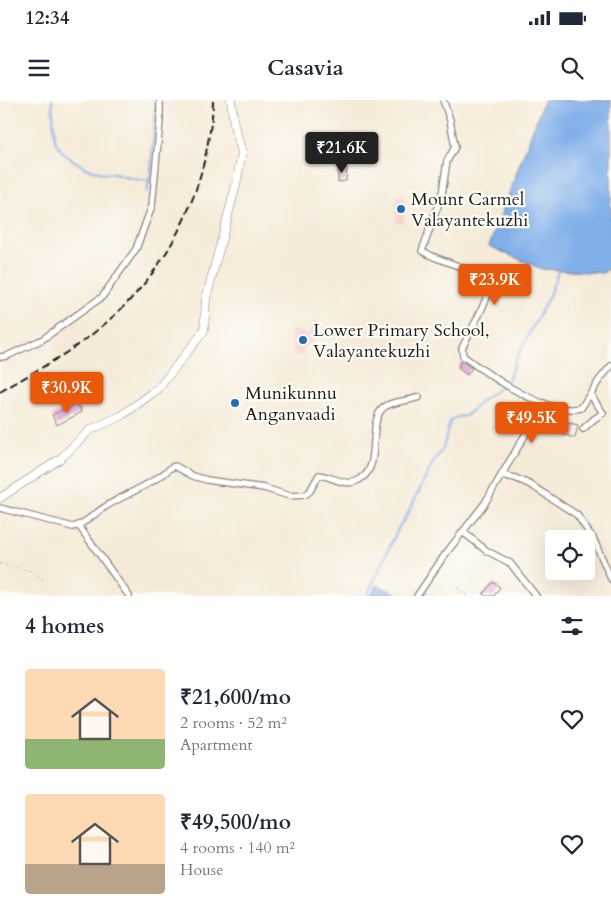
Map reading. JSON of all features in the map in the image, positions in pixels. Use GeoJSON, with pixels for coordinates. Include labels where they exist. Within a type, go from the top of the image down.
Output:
{"type":"FeatureCollection","features":[{"type":"Feature","properties":{"kind":"main road"},"geometry":{"type":"LineString","coordinates":[[0,498],[60,459],[90,430],[121,416],[158,389],[204,331],[206,299],[236,184],[242,152],[234,125],[232,100]]}},
{"type":"Feature","properties":{"kind":"street"},"geometry":{"type":"LineString","coordinates":[[0,357],[7,356],[43,339],[102,297],[136,249],[152,206],[160,122],[160,100]]}},
{"type":"Feature","properties":{"kind":"street"},"geometry":{"type":"LineString","coordinates":[[443,100],[450,120],[455,147],[447,161],[442,194],[422,251],[488,277],[492,286],[462,348],[463,356],[490,375],[533,399],[571,411],[581,408],[611,366]]}},
{"type":"Feature","properties":{"kind":"street"},"geometry":{"type":"LineString","coordinates":[[583,430],[594,418],[603,413],[590,394]]}},
{"type":"Feature","properties":{"kind":"street"},"geometry":{"type":"LineString","coordinates":[[0,508],[51,520],[66,526],[79,526],[89,517],[142,488],[175,466],[193,476],[207,480],[264,488],[290,496],[305,495],[310,491],[319,475],[348,482],[354,482],[362,477],[373,459],[375,426],[383,409],[396,403],[410,401],[419,397]]}},
{"type":"Feature","properties":{"kind":"street"},"geometry":{"type":"LineString","coordinates":[[417,596],[444,556],[485,502],[544,403]]}},
{"type":"Feature","properties":{"kind":"street"},"geometry":{"type":"LineString","coordinates":[[502,475],[532,485],[578,515],[594,540],[611,579]]}},
{"type":"Feature","properties":{"kind":"street"},"geometry":{"type":"LineString","coordinates":[[79,526],[129,596]]}},
{"type":"Feature","properties":{"kind":"street"},"geometry":{"type":"LineString","coordinates":[[464,532],[487,551],[510,564],[536,596]]}},
{"type":"Feature","properties":{"kind":"path"},"geometry":{"type":"LineString","coordinates":[[0,564],[31,571],[46,581]]}},
{"type":"Feature","properties":{"kind":"path"},"geometry":{"type":"LineString","coordinates":[[458,588],[466,596]]}},
{"type":"Feature","properties":{"kind":"shaded area","name":"Mount Carmel Valayantekuzhi"},"geometry":{"type":"Polygon","coordinates":[[[405,195],[404,223],[396,222],[397,196],[405,195]]]}},
{"type":"Feature","properties":{"kind":"shaded area","name":"Lower Primary School, Valayantekuzhi"},"geometry":{"type":"Polygon","coordinates":[[[313,320],[320,323],[312,347],[305,345],[301,356],[294,354],[292,336],[289,329],[308,334],[313,320]]]}},
{"type":"Feature","properties":{"kind":"water"},"geometry":{"type":"Polygon","coordinates":[[[544,100],[611,100],[611,266],[603,273],[542,269],[489,246],[544,100]]]}},
{"type":"Feature","properties":{"kind":"water"},"geometry":{"type":"Polygon","coordinates":[[[377,585],[402,596],[371,596],[377,585]]]}},
{"type":"Feature","properties":{"kind":"building"},"geometry":{"type":"Polygon","coordinates":[[[338,166],[347,169],[346,181],[338,182],[338,166]]]}},
{"type":"Feature","properties":{"kind":"building"},"geometry":{"type":"Polygon","coordinates":[[[461,361],[472,368],[467,375],[458,368],[461,361]]]}},
{"type":"Feature","properties":{"kind":"building"},"geometry":{"type":"Polygon","coordinates":[[[77,403],[82,412],[57,425],[52,415],[77,403]]]}},
{"type":"Feature","properties":{"kind":"building"},"geometry":{"type":"Polygon","coordinates":[[[565,422],[578,425],[575,438],[561,434],[565,422]]]}},
{"type":"Feature","properties":{"kind":"building"},"geometry":{"type":"Polygon","coordinates":[[[493,582],[500,587],[494,596],[485,596],[483,594],[493,582]]]}},
{"type":"Feature","properties":{"kind":"waterway"},"geometry":{"type":"LineString","coordinates":[[52,100],[55,141],[63,153],[85,168],[106,174],[148,181]]}},
{"type":"Feature","properties":{"kind":"waterway"},"geometry":{"type":"LineString","coordinates":[[147,192],[151,172],[156,100]]}},
{"type":"Feature","properties":{"kind":"waterway"},"geometry":{"type":"LineString","coordinates":[[508,380],[516,359],[549,296],[559,269]]}},
{"type":"Feature","properties":{"kind":"waterway"},"geometry":{"type":"LineString","coordinates":[[367,596],[399,527],[435,459],[443,449],[450,421],[457,417],[466,416],[485,398],[501,387]]}},
{"type":"Feature","properties":{"kind":"railway"},"geometry":{"type":"LineString","coordinates":[[0,392],[56,359],[96,331],[126,304],[158,266],[182,223],[200,177],[210,133],[213,100]]}},
{"type":"Feature","properties":{"kind":"place","name":"Mount Carmel Valayantekuzhi"},"geometry":{"type":"Point","coordinates":[401,209]}},
{"type":"Feature","properties":{"kind":"place","name":"Lower Primary School, Valayantekuzhi"},"geometry":{"type":"Point","coordinates":[303,340]}},
{"type":"Feature","properties":{"kind":"place","name":"Munikunnu Anganvaadi"},"geometry":{"type":"Point","coordinates":[235,403]}}]}
